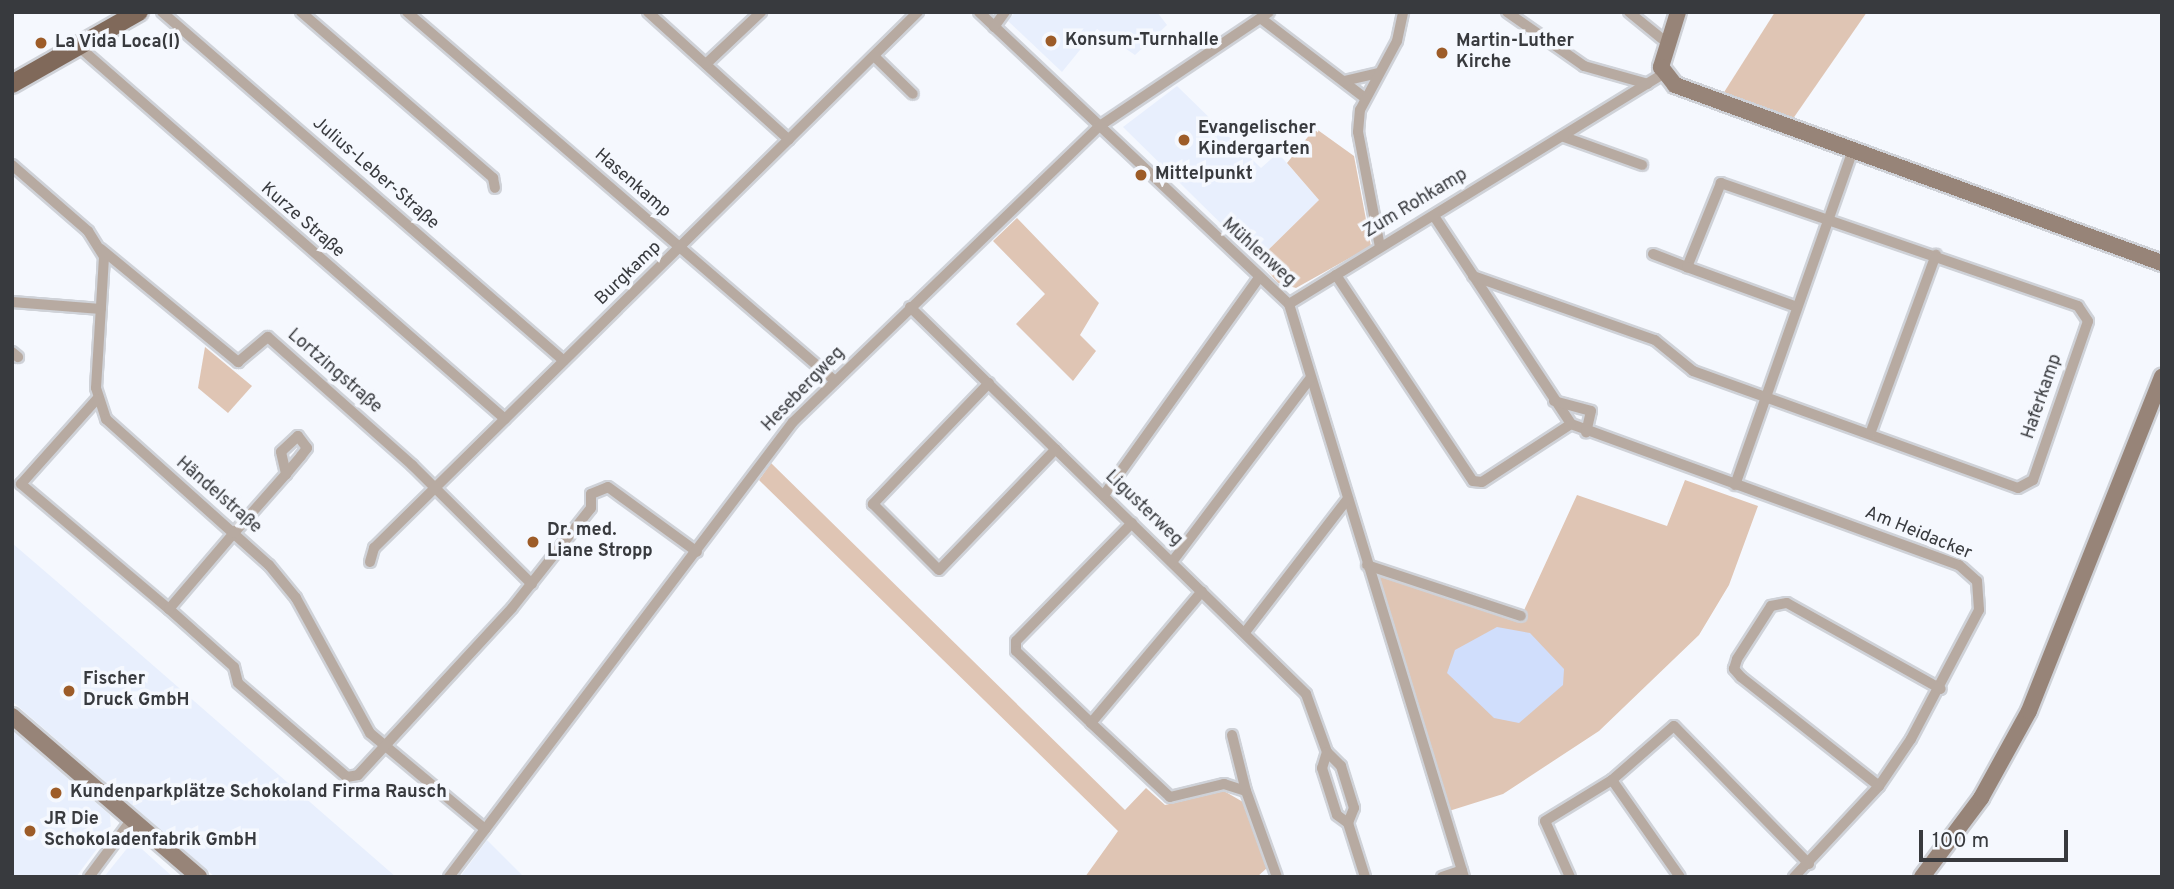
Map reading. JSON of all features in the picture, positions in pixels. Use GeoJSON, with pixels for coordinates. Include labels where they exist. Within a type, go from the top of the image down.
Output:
{"type":"FeatureCollection","features":[{"type":"Feature","properties":{"kind":"main road"},"geometry":{"type":"LineString","coordinates":[[12,84],[138,12]]}},
{"type":"Feature","properties":{"kind":"street","name":"Julius-Leber-Straße"},"geometry":{"type":"LineString","coordinates":[[162,12],[564,361]]}},
{"type":"Feature","properties":{"kind":"street"},"geometry":{"type":"LineString","coordinates":[[301,12],[493,178],[495,188]]}},
{"type":"Feature","properties":{"kind":"street","name":"Hasenkamp"},"geometry":{"type":"LineString","coordinates":[[407,12],[835,381]]}},
{"type":"Feature","properties":{"kind":"street"},"geometry":{"type":"LineString","coordinates":[[648,12],[789,139]]}},
{"type":"Feature","properties":{"kind":"street","name":"Burgkamp"},"geometry":{"type":"LineString","coordinates":[[370,562],[374,548],[918,12]]}},
{"type":"Feature","properties":{"kind":"street","name":"Mühlenweg"},"geometry":{"type":"LineString","coordinates":[[979,12],[1258,279],[1289,304],[1463,874]]}},
{"type":"Feature","properties":{"kind":"street"},"geometry":{"type":"LineString","coordinates":[[994,27],[1005,12]]}},
{"type":"Feature","properties":{"kind":"street"},"geometry":{"type":"LineString","coordinates":[[1380,247],[1358,148],[1365,98],[1397,41],[1403,12]]}},
{"type":"Feature","properties":{"kind":"street"},"geometry":{"type":"LineString","coordinates":[[1507,12],[1584,66],[1648,84]]}},
{"type":"Feature","properties":{"kind":"street"},"geometry":{"type":"LineString","coordinates":[[1629,12],[1667,43]]}},
{"type":"Feature","properties":{"kind":"street"},"geometry":{"type":"LineString","coordinates":[[1678,12],[1667,43],[1662,74],[1675,85],[2162,263]]}},
{"type":"Feature","properties":{"kind":"street"},"geometry":{"type":"LineString","coordinates":[[706,64],[758,13]]}},
{"type":"Feature","properties":{"kind":"street"},"geometry":{"type":"LineString","coordinates":[[1266,16],[1365,98]]}},
{"type":"Feature","properties":{"kind":"street","name":"Hesebergweg"},"geometry":{"type":"LineString","coordinates":[[449,877],[697,552],[782,435],[910,307],[1098,127],[1266,16]]}},
{"type":"Feature","properties":{"kind":"street","name":"Kurze Straße"},"geometry":{"type":"LineString","coordinates":[[78,46],[505,419]]}},
{"type":"Feature","properties":{"kind":"street"},"geometry":{"type":"LineString","coordinates":[[874,56],[913,94]]}},
{"type":"Feature","properties":{"kind":"street"},"geometry":{"type":"LineString","coordinates":[[1345,81],[1378,73]]}},
{"type":"Feature","properties":{"kind":"street","name":"Zum Rohkamp"},"geometry":{"type":"LineString","coordinates":[[1289,304],[1564,137],[1662,74]]}},
{"type":"Feature","properties":{"kind":"street"},"geometry":{"type":"LineString","coordinates":[[1564,137],[1642,166]]}},
{"type":"Feature","properties":{"kind":"street"},"geometry":{"type":"LineString","coordinates":[[1735,485],[1764,396],[1853,150]]}},
{"type":"Feature","properties":{"kind":"street"},"geometry":{"type":"LineString","coordinates":[[12,165],[101,249],[102,309],[97,399],[16,481],[169,608],[234,667],[238,682],[343,776],[358,775],[532,584],[591,508],[591,494],[608,487],[697,552]]}},
{"type":"Feature","properties":{"kind":"street","name":"Haferkamp"},"geometry":{"type":"LineString","coordinates":[[1473,276],[1654,340],[1693,371],[2018,488],[2033,480],[2088,321],[2086,313],[1936,255],[1721,183],[1687,267]]}},
{"type":"Feature","properties":{"kind":"street","name":"Am Heidacker"},"geometry":{"type":"LineString","coordinates":[[1434,216],[1571,424],[1586,432],[1970,572],[1981,589],[1979,610],[1941,690],[1879,786],[1794,877]]}},
{"type":"Feature","properties":{"kind":"street","name":"Lortzingstraße"},"geometry":{"type":"LineString","coordinates":[[101,249],[238,362],[268,337],[435,488],[532,584]]}},
{"type":"Feature","properties":{"kind":"street"},"geometry":{"type":"LineString","coordinates":[[1653,254],[1797,307]]}},
{"type":"Feature","properties":{"kind":"street"},"geometry":{"type":"LineString","coordinates":[[1870,434],[1936,255]]}},
{"type":"Feature","properties":{"kind":"street"},"geometry":{"type":"LineString","coordinates":[[1336,275],[1473,481],[1482,482],[1571,424]]}},
{"type":"Feature","properties":{"kind":"street"},"geometry":{"type":"LineString","coordinates":[[1104,495],[1258,279]]}},
{"type":"Feature","properties":{"kind":"street"},"geometry":{"type":"LineString","coordinates":[[12,302],[102,309]]}},
{"type":"Feature","properties":{"kind":"street","name":"Ligusterweg"},"geometry":{"type":"LineString","coordinates":[[910,307],[1246,631],[1306,694],[1327,752],[1341,766],[1354,808],[1348,822],[1365,877]]}},
{"type":"Feature","properties":{"kind":"street"},"geometry":{"type":"LineString","coordinates":[[1922,877],[1981,798],[2029,711],[2162,376]]}},
{"type":"Feature","properties":{"kind":"street"},"geometry":{"type":"LineString","coordinates":[[1172,562],[1310,379]]}},
{"type":"Feature","properties":{"kind":"street"},"geometry":{"type":"LineString","coordinates":[[989,383],[873,504],[939,570],[1056,449]]}},
{"type":"Feature","properties":{"kind":"street","name":"Händelstraße"},"geometry":{"type":"LineString","coordinates":[[97,399],[115,429],[234,533],[296,598],[350,704],[384,748],[485,829]]}},
{"type":"Feature","properties":{"kind":"street"},"geometry":{"type":"LineString","coordinates":[[1554,401],[1587,407],[1592,416],[1586,432]]}},
{"type":"Feature","properties":{"kind":"street"},"geometry":{"type":"LineString","coordinates":[[169,608],[286,474]]}},
{"type":"Feature","properties":{"kind":"street"},"geometry":{"type":"LineString","coordinates":[[1246,631],[1347,500]]}},
{"type":"Feature","properties":{"kind":"street"},"geometry":{"type":"LineString","coordinates":[[1132,523],[1016,640],[1016,651],[1170,797],[1224,784],[1246,791]]}},
{"type":"Feature","properties":{"kind":"street"},"geometry":{"type":"LineString","coordinates":[[1367,565],[1521,616]]}},
{"type":"Feature","properties":{"kind":"street"},"geometry":{"type":"LineString","coordinates":[[1091,723],[1202,591]]}},
{"type":"Feature","properties":{"kind":"street"},"geometry":{"type":"LineString","coordinates":[[1879,786],[1734,669],[1771,606],[1787,603],[1941,690]]}},
{"type":"Feature","properties":{"kind":"street"},"geometry":{"type":"LineString","coordinates":[[12,716],[198,877]]}},
{"type":"Feature","properties":{"kind":"street"},"geometry":{"type":"LineString","coordinates":[[1570,877],[1545,821],[1612,780],[1674,726],[1808,864]]}},
{"type":"Feature","properties":{"kind":"street"},"geometry":{"type":"LineString","coordinates":[[1232,735],[1246,791],[1277,877]]}},
{"type":"Feature","properties":{"kind":"street","name":"Ligusterweg"},"geometry":{"type":"LineString","coordinates":[[1327,752],[1322,768],[1337,816],[1348,822]]}},
{"type":"Feature","properties":{"kind":"street"},"geometry":{"type":"LineString","coordinates":[[1612,780],[1680,877]]}},
{"type":"Feature","properties":{"kind":"street"},"geometry":{"type":"LineString","coordinates":[[89,877],[132,820]]}},
{"type":"Feature","properties":{"kind":"street"},"geometry":{"type":"LineString","coordinates":[[1442,877],[1463,874]]}},
{"type":"Feature","properties":{"kind":"shaded area"},"geometry":{"type":"Polygon","coordinates":[[[1015,12],[1157,12],[1167,25],[1135,55],[1097,29],[1062,72],[1008,21],[1015,12]]]}},
{"type":"Feature","properties":{"kind":"shaded area"},"geometry":{"type":"Polygon","coordinates":[[[1775,12],[1867,12],[1790,123],[1721,97],[1775,12]]]}},
{"type":"Feature","properties":{"kind":"shaded area"},"geometry":{"type":"Polygon","coordinates":[[[1177,86],[1261,168],[1278,153],[1319,200],[1258,260],[1123,127],[1177,86]]]}},
{"type":"Feature","properties":{"kind":"shaded area"},"geometry":{"type":"Polygon","coordinates":[[[1315,128],[1354,156],[1371,246],[1296,288],[1278,283],[1258,260],[1319,200],[1287,163],[1315,128]]]}},
{"type":"Feature","properties":{"kind":"shaded area"},"geometry":{"type":"Polygon","coordinates":[[[1017,218],[1099,303],[1080,335],[1096,351],[1073,381],[1016,324],[1045,294],[993,241],[1017,218]]]}},
{"type":"Feature","properties":{"kind":"shaded area"},"geometry":{"type":"Polygon","coordinates":[[[205,347],[252,386],[228,413],[198,388],[205,347]]]}},
{"type":"Feature","properties":{"kind":"shaded area"},"geometry":{"type":"Polygon","coordinates":[[[771,463],[1125,810],[1146,788],[1165,805],[1224,791],[1243,802],[1268,867],[1257,877],[1085,877],[1118,831],[759,480],[771,463]]]}},
{"type":"Feature","properties":{"kind":"shaded area"},"geometry":{"type":"Polygon","coordinates":[[[1685,480],[1758,506],[1729,585],[1699,635],[1599,731],[1503,794],[1449,811],[1377,574],[1520,619],[1577,495],[1667,526],[1685,480]]]}},
{"type":"Feature","properties":{"kind":"shaded area"},"geometry":{"type":"Polygon","coordinates":[[[12,543],[396,877],[215,877],[12,701],[12,543]]]}},
{"type":"Feature","properties":{"kind":"shaded area"},"geometry":{"type":"Polygon","coordinates":[[[12,730],[110,815],[111,830],[76,877],[12,877],[12,730]]]}},
{"type":"Feature","properties":{"kind":"shaded area"},"geometry":{"type":"Polygon","coordinates":[[[487,840],[524,877],[460,877],[487,840]]]}},
{"type":"Feature","properties":{"kind":"shaded area"},"geometry":{"type":"Polygon","coordinates":[[[133,841],[173,877],[104,877],[133,841]]]}},
{"type":"Feature","properties":{"kind":"water"},"geometry":{"type":"Polygon","coordinates":[[[1497,627],[1530,633],[1564,669],[1563,685],[1519,723],[1494,718],[1447,673],[1455,650],[1497,627]]]}},
{"type":"Feature","properties":{"kind":"place","name":"Konsum-Turnhalle"},"geometry":{"type":"Point","coordinates":[1051,41]}},
{"type":"Feature","properties":{"kind":"place","name":"La Vida Loca(l)"},"geometry":{"type":"Point","coordinates":[41,43]}},
{"type":"Feature","properties":{"kind":"place","name":"Martin-Luther Kirche"},"geometry":{"type":"Point","coordinates":[1442,53]}},
{"type":"Feature","properties":{"kind":"place","name":"Evangelischer Kindergarten"},"geometry":{"type":"Point","coordinates":[1184,140]}},
{"type":"Feature","properties":{"kind":"place","name":"Mittelpunkt"},"geometry":{"type":"Point","coordinates":[1141,175]}},
{"type":"Feature","properties":{"kind":"place","name":"Dr. med. Liane Stropp"},"geometry":{"type":"Point","coordinates":[533,542]}},
{"type":"Feature","properties":{"kind":"place","name":"Fischer Druck GmbH"},"geometry":{"type":"Point","coordinates":[69,691]}},
{"type":"Feature","properties":{"kind":"place","name":"Kundenparkplätze Schokoland Firma Rausch"},"geometry":{"type":"Point","coordinates":[56,793]}},
{"type":"Feature","properties":{"kind":"place","name":"JR Die Schokoladenfabrik GmbH"},"geometry":{"type":"Point","coordinates":[30,831]}}]}
